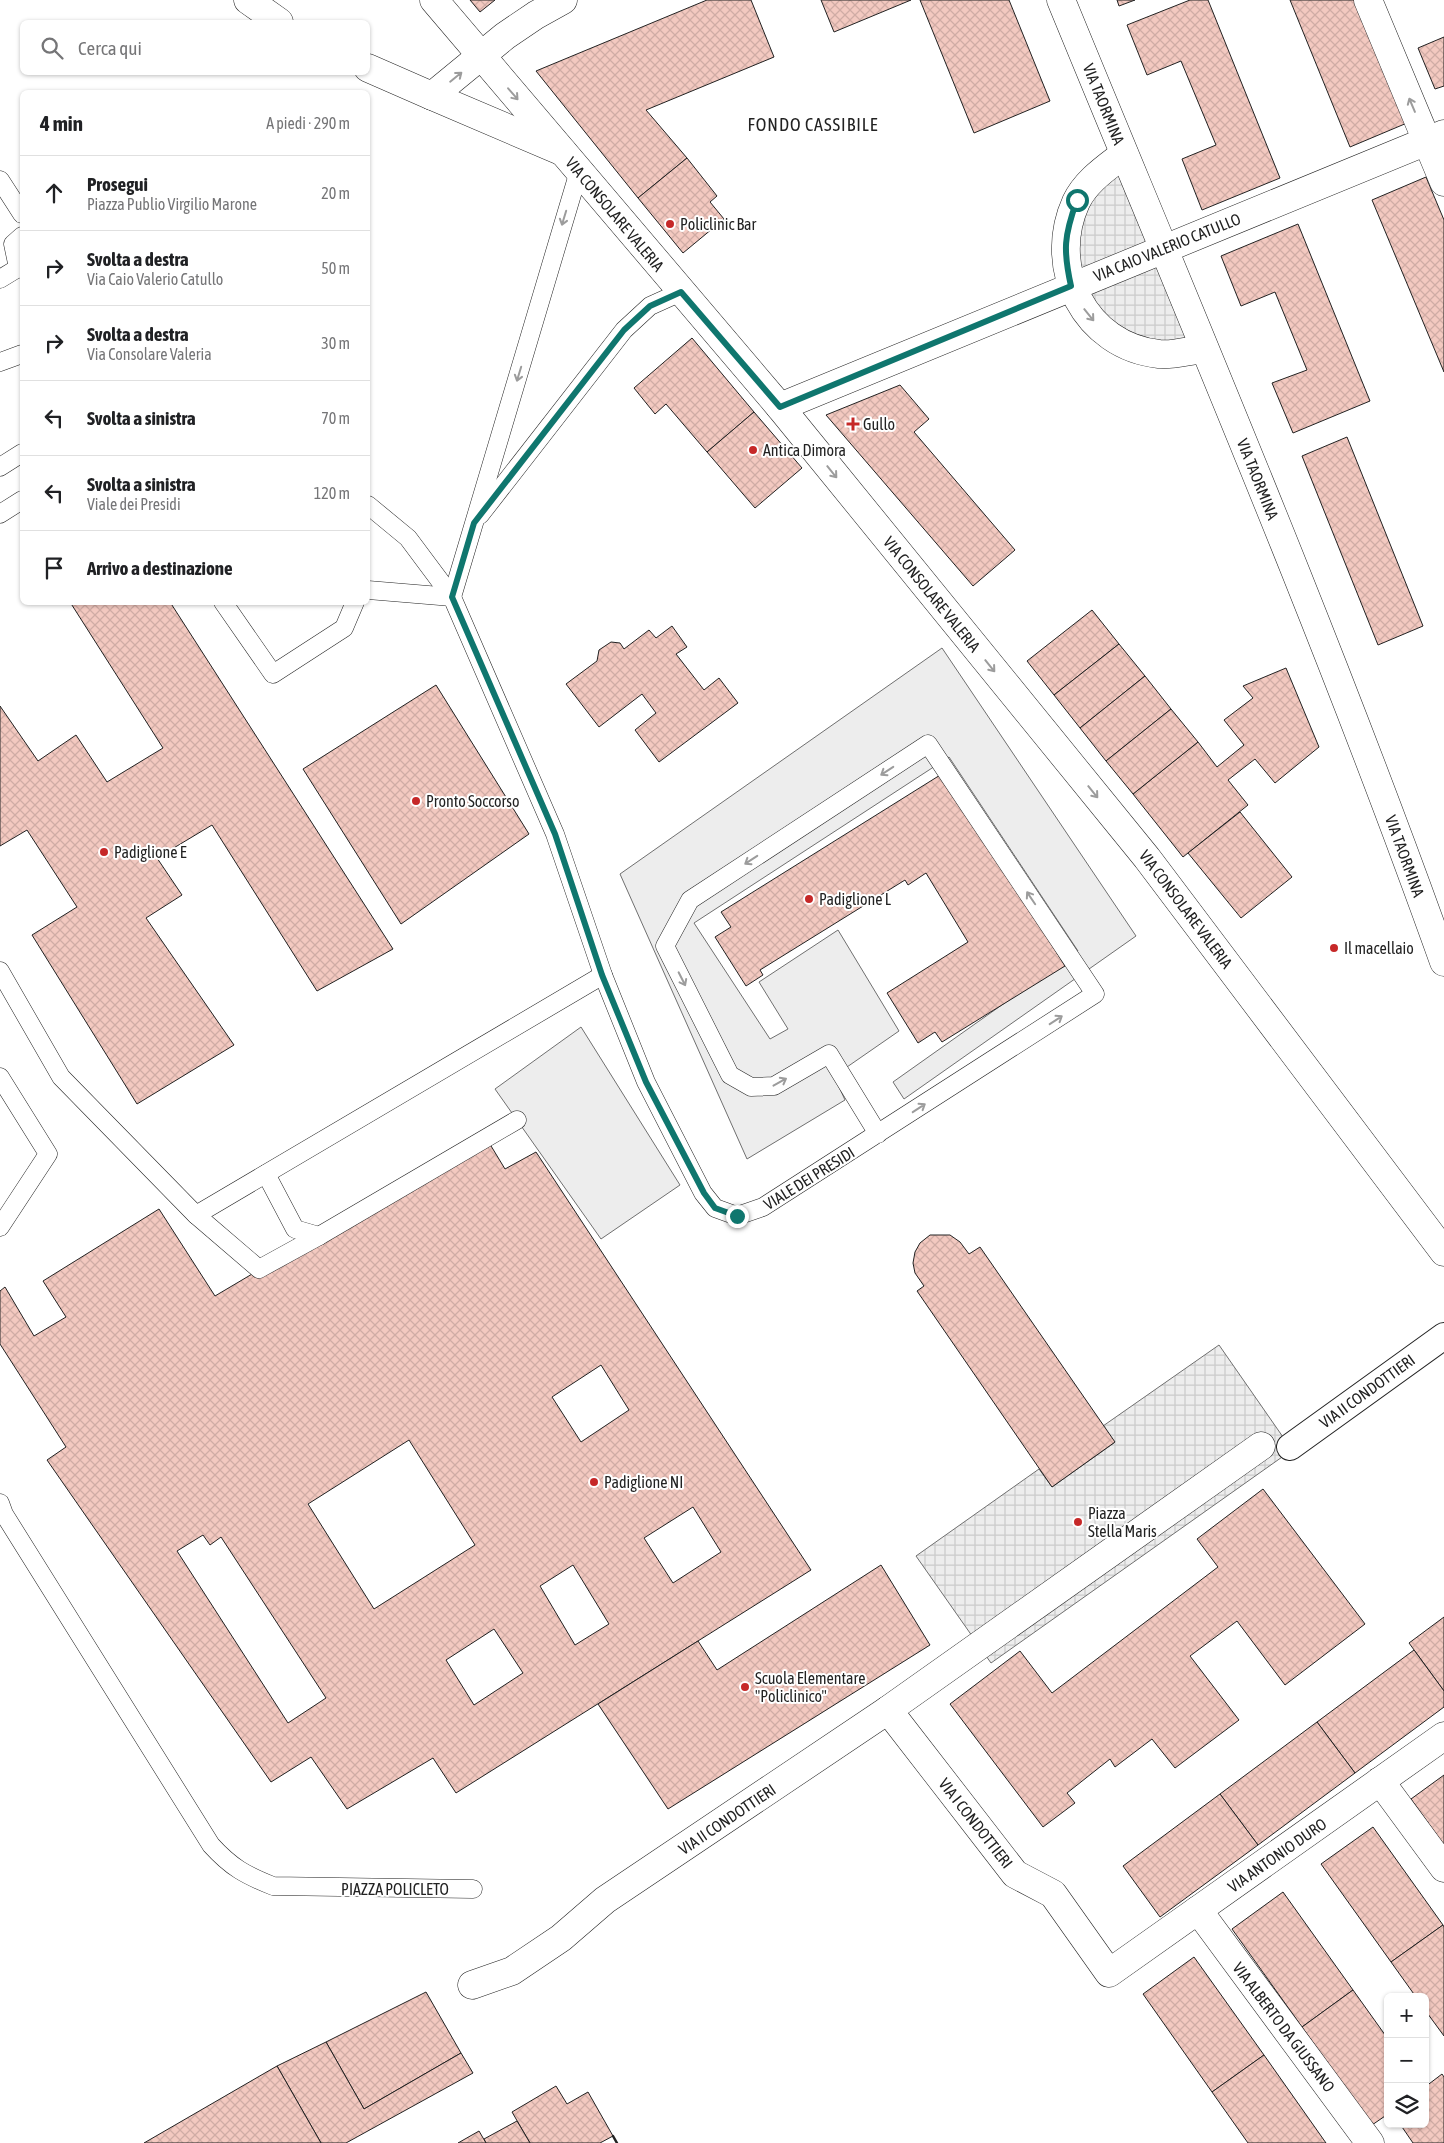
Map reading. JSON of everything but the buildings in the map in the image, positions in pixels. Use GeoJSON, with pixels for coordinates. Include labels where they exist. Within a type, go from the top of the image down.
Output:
{"type":"FeatureCollection","features":[{"type":"Feature","properties":{"kind":"street"},"geometry":{"type":"LineString","coordinates":[[248,0],[276,20]]}},
{"type":"Feature","properties":{"kind":"street","name":"VIA CONSOLARE VALERIA"},"geometry":{"type":"LineString","coordinates":[[434,0],[780,407],[1147,858],[1444,1252]]}},
{"type":"Feature","properties":{"kind":"street"},"geometry":{"type":"LineString","coordinates":[[432,96],[505,36],[563,0]]}},
{"type":"Feature","properties":{"kind":"street","name":"VIA TAORMINA"},"geometry":{"type":"LineString","coordinates":[[1061,0],[1349,707],[1443,954]]}},
{"type":"Feature","properties":{"kind":"street"},"geometry":{"type":"LineString","coordinates":[[1368,0],[1435,138],[1444,182]]}},
{"type":"Feature","properties":{"kind":"street"},"geometry":{"type":"LineString","coordinates":[[370,69],[571,162]]}},
{"type":"Feature","properties":{"kind":"street","name":"VIA CAIO VALERIO CATULLO"},"geometry":{"type":"LineString","coordinates":[[780,407],[1435,138]]}},
{"type":"Feature","properties":{"kind":"street"},"geometry":{"type":"LineString","coordinates":[[1124,154],[1095,176],[1077,200],[1067,227],[1065,259],[1071,286],[1087,314],[1104,331],[1130,347],[1160,354],[1204,349]]}},
{"type":"Feature","properties":{"kind":"street","name":"VIA II CONDOTTIERI"},"geometry":{"type":"LineString","coordinates":[[1290,1447],[1444,1336]]}},
{"type":"Feature","properties":{"kind":"street","name":"VIA II CONDOTTIERI"},"geometry":{"type":"LineString","coordinates":[[472,1985],[512,1971],[561,1938],[605,1900],[888,1710],[1260,1446]]}},
{"type":"Feature","properties":{"kind":"street","name":"VIA I CONDOTTIERI"},"geometry":{"type":"LineString","coordinates":[[888,1710],[1015,1874],[1053,1894],[1109,1973]]}},
{"type":"Feature","properties":{"kind":"street","name":"VIA ANTONIO DURO"},"geometry":{"type":"LineString","coordinates":[[1109,1973],[1444,1736]]}},
{"type":"Feature","properties":{"kind":"street"},"geometry":{"type":"LineString","coordinates":[[1380,1782],[1444,1868]]}},
{"type":"Feature","properties":{"kind":"street","name":"VIA ALBERTO DA GIUSSANO"},"geometry":{"type":"LineString","coordinates":[[1198,1910],[1370,2143]]}},
{"type":"Feature","properties":{"kind":"lane"},"geometry":{"type":"LineString","coordinates":[[370,590],[452,597],[474,523],[571,162]]}},
{"type":"Feature","properties":{"kind":"lane"},"geometry":{"type":"LineString","coordinates":[[0,180],[20,211]]}},
{"type":"Feature","properties":{"kind":"lane"},"geometry":{"type":"LineString","coordinates":[[0,279],[20,268],[13,244],[20,238]]}},
{"type":"Feature","properties":{"kind":"lane"},"geometry":{"type":"LineString","coordinates":[[474,523],[624,330],[650,306],[681,292]]}},
{"type":"Feature","properties":{"kind":"lane"},"geometry":{"type":"LineString","coordinates":[[0,362],[20,355]]}},
{"type":"Feature","properties":{"kind":"lane"},"geometry":{"type":"LineString","coordinates":[[0,468],[20,454]]}},
{"type":"Feature","properties":{"kind":"lane"},"geometry":{"type":"LineString","coordinates":[[0,514],[20,501]]}},
{"type":"Feature","properties":{"kind":"lane","name":"VIALE DEI PRESIDI"},"geometry":{"type":"LineString","coordinates":[[370,507],[408,538],[452,597],[555,834],[602,975],[646,1082],[704,1193],[715,1208],[737,1216],[763,1208],[878,1134],[1095,994],[928,744],[690,900],[665,946],[730,1075],[751,1087],[774,1086],[829,1054],[878,1134]]}},
{"type":"Feature","properties":{"kind":"lane"},"geometry":{"type":"LineString","coordinates":[[225,605],[273,674],[344,628],[354,605]]}},
{"type":"Feature","properties":{"kind":"lane"},"geometry":{"type":"LineString","coordinates":[[0,971],[61,1077],[196,1215],[259,1269],[517,1120]]}},
{"type":"Feature","properties":{"kind":"lane"},"geometry":{"type":"LineString","coordinates":[[196,1215],[602,975]]}},
{"type":"Feature","properties":{"kind":"lane"},"geometry":{"type":"LineString","coordinates":[[0,1076],[48,1154],[0,1227]]}},
{"type":"Feature","properties":{"kind":"lane"},"geometry":{"type":"LineString","coordinates":[[266,1174],[295,1229],[319,1236]]}},
{"type":"Feature","properties":{"kind":"lane","name":"PIAZZA POLICLETO"},"geometry":{"type":"LineString","coordinates":[[0,1503],[4,1514],[211,1845],[227,1863],[247,1876],[273,1886],[473,1889]]}},
{"type":"Feature","properties":{"kind":"shaded area"},"geometry":{"type":"Polygon","coordinates":[[[1124,154],[1204,349],[1104,331],[1067,227],[1124,154]]]}},
{"type":"Feature","properties":{"kind":"shaded area"},"geometry":{"type":"Polygon","coordinates":[[[942,648],[1136,936],[904,1099],[893,1082],[1078,951],[949,757],[694,923],[770,1039],[788,1029],[759,982],[838,930],[899,1031],[834,1076],[845,1100],[747,1159],[620,874],[942,648]]]}},
{"type":"Feature","properties":{"kind":"shaded area"},"geometry":{"type":"Polygon","coordinates":[[[581,1027],[680,1185],[601,1239],[495,1089],[581,1027]]]}},
{"type":"Feature","properties":{"kind":"shaded area","name":"Piazza Stella Maris"},"geometry":{"type":"Polygon","coordinates":[[[1219,1345],[1292,1450],[991,1663],[916,1556],[1039,1469],[1052,1487],[1114,1443],[1103,1426],[1219,1345]]]}},
{"type":"Feature","properties":{"kind":"wall"},"geometry":{"type":"LineString","coordinates":[[613,2136],[617,2143]]}},
{"type":"Feature","properties":{"kind":"place","name":"Policlinic Bar"},"geometry":{"type":"Point","coordinates":[670,224]}},
{"type":"Feature","properties":{"kind":"place","name":"Gullo"},"geometry":{"type":"Point","coordinates":[853,424]}},
{"type":"Feature","properties":{"kind":"place","name":"Antica Dimora"},"geometry":{"type":"Point","coordinates":[753,450]}},
{"type":"Feature","properties":{"kind":"place","name":"Pronto Soccorso"},"geometry":{"type":"Point","coordinates":[416,801]}},
{"type":"Feature","properties":{"kind":"place","name":"Padiglione E"},"geometry":{"type":"Point","coordinates":[104,852]}},
{"type":"Feature","properties":{"kind":"place","name":"Padiglione L"},"geometry":{"type":"Point","coordinates":[809,899]}},
{"type":"Feature","properties":{"kind":"place","name":"Il macellaio"},"geometry":{"type":"Point","coordinates":[1334,948]}},
{"type":"Feature","properties":{"kind":"place","name":"Padiglione NI"},"geometry":{"type":"Point","coordinates":[594,1482]}},
{"type":"Feature","properties":{"kind":"place","name":"Piazza Stella Maris"},"geometry":{"type":"Point","coordinates":[1078,1522]}},
{"type":"Feature","properties":{"kind":"place","name":"Scuola Elementare \"Policlinico\""},"geometry":{"type":"Point","coordinates":[745,1687]}},
{"type":"Feature","properties":{"kind":"district","name":"FONDO CASSIBILE"},"geometry":{"type":"Point","coordinates":[813,125]}},
{"type":"Feature","properties":{"kind":"route"},"geometry":{"type":"LineString","coordinates":[[737,1216],[715,1208],[704,1193],[646,1082],[602,975],[555,834],[452,597],[474,523],[624,330],[650,306],[681,292],[780,407],[1071,286],[1065,259],[1067,227],[1077,200]]}}]}
